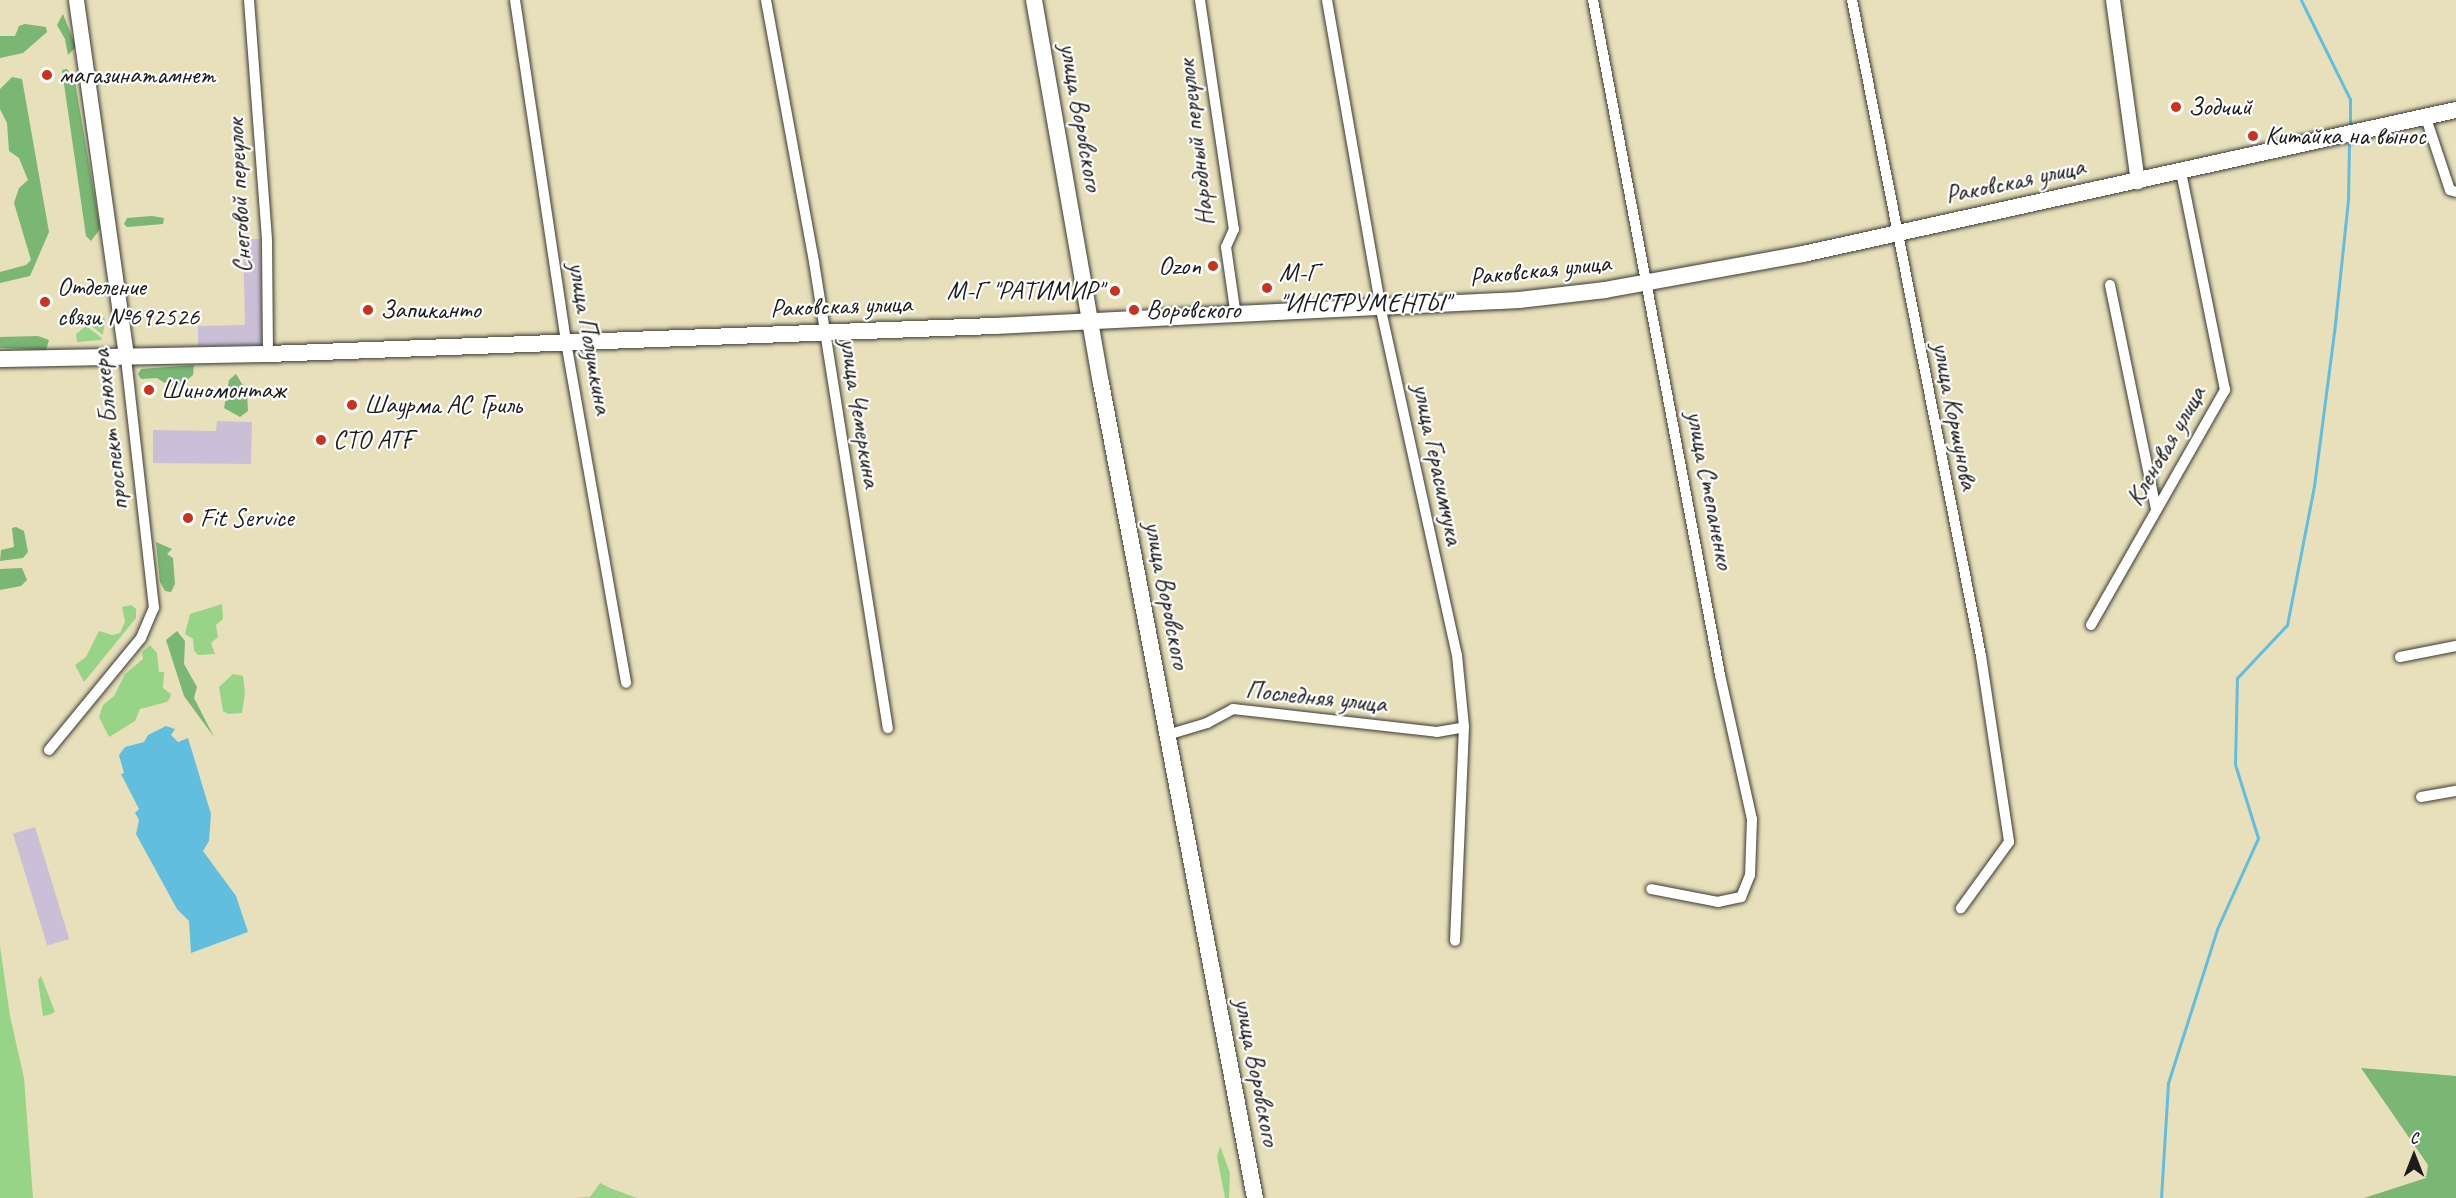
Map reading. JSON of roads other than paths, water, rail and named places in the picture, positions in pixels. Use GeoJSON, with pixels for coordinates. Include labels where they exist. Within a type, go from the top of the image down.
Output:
{"type":"FeatureCollection","features":[{"type":"Feature","properties":{"kind":"main road","name":"проспект Блюхера"},"geometry":{"type":"LineString","coordinates":[[76,0],[126,358]]}},
{"type":"Feature","properties":{"kind":"main road","name":"улица Воровского"},"geometry":{"type":"LineString","coordinates":[[1034,0],[1167,735],[1255,1198]]}},
{"type":"Feature","properties":{"kind":"main road","name":"Раковская улица"},"geometry":{"type":"LineString","coordinates":[[0,359],[268,354],[1381,310],[1519,300],[1646,283],[1803,254],[1895,231],[2138,182],[2456,110]]}},
{"type":"Feature","properties":{"kind":"street","name":"Снеговой переулок"},"geometry":{"type":"LineString","coordinates":[[249,0],[267,241],[268,354]]}},
{"type":"Feature","properties":{"kind":"street","name":"улица Полушкина"},"geometry":{"type":"LineString","coordinates":[[515,0],[566,342],[626,683]]}},
{"type":"Feature","properties":{"kind":"street","name":"улица Чемеркина"},"geometry":{"type":"LineString","coordinates":[[766,0],[824,332],[888,728]]}},
{"type":"Feature","properties":{"kind":"street","name":"Народный переулок"},"geometry":{"type":"LineString","coordinates":[[1200,0],[1234,229],[1226,247],[1236,316]]}},
{"type":"Feature","properties":{"kind":"street","name":"улица Герасимчука"},"geometry":{"type":"LineString","coordinates":[[1327,0],[1381,310],[1457,655],[1464,727],[1455,941]]}},
{"type":"Feature","properties":{"kind":"street","name":"улица Степаненко"},"geometry":{"type":"LineString","coordinates":[[1593,0],[1754,836],[1750,875],[1736,900],[1710,901],[1651,889]]}},
{"type":"Feature","properties":{"kind":"street","name":"улица Коршунова"},"geometry":{"type":"LineString","coordinates":[[1852,0],[1895,231],[1981,656],[2009,842],[1961,908]]}},
{"type":"Feature","properties":{"kind":"street"},"geometry":{"type":"LineString","coordinates":[[2113,0],[2138,182]]}},
{"type":"Feature","properties":{"kind":"street"},"geometry":{"type":"LineString","coordinates":[[2426,118],[2450,190],[2456,192]]}},
{"type":"Feature","properties":{"kind":"street","name":"Кленовая улица"},"geometry":{"type":"LineString","coordinates":[[2091,625],[2226,384],[2181,172]]}},
{"type":"Feature","properties":{"kind":"street"},"geometry":{"type":"LineString","coordinates":[[2110,285],[2156,510]]}},
{"type":"Feature","properties":{"kind":"street","name":"проспект Блюхера"},"geometry":{"type":"LineString","coordinates":[[49,750],[141,638],[154,608],[126,358]]}},
{"type":"Feature","properties":{"kind":"street"},"geometry":{"type":"LineString","coordinates":[[2400,657],[2456,646]]}},
{"type":"Feature","properties":{"kind":"street","name":"Последняя улица"},"geometry":{"type":"LineString","coordinates":[[1167,735],[1207,723],[1233,709],[1437,732],[1464,727]]}},
{"type":"Feature","properties":{"kind":"street"},"geometry":{"type":"LineString","coordinates":[[2421,797],[2456,791]]}},
{"type":"Feature","properties":{"kind":"water"},"geometry":{"type":"Polygon","coordinates":[[[166,726],[175,729],[171,735],[178,742],[188,738],[211,814],[209,841],[203,851],[236,896],[248,932],[191,953],[189,921],[177,909],[136,834],[139,820],[135,813],[139,809],[121,774],[124,773],[119,755],[125,747],[144,742],[148,735],[166,726]]]}},
{"type":"Feature","properties":{"kind":"waterway"},"geometry":{"type":"LineString","coordinates":[[2301,0],[2350,99],[2350,127]]}},
{"type":"Feature","properties":{"kind":"waterway"},"geometry":{"type":"LineString","coordinates":[[2161,1198],[2168,1083],[2217,929],[2258,838],[2235,764],[2237,678],[2287,625],[2314,486],[2334,333],[2348,200],[2349,140]]}},
{"type":"Feature","properties":{"kind":"place","name":"магазинатамнет"},"geometry":{"type":"Point","coordinates":[47,75]}},
{"type":"Feature","properties":{"kind":"place","name":"Зодчий"},"geometry":{"type":"Point","coordinates":[2176,107]}},
{"type":"Feature","properties":{"kind":"place","name":"Китайка на вынос"},"geometry":{"type":"Point","coordinates":[2253,136]}},
{"type":"Feature","properties":{"kind":"place","name":"Ozon"},"geometry":{"type":"Point","coordinates":[1213,266]}},
{"type":"Feature","properties":{"kind":"place","name":"М-Г \"ИНСТРУМЕНТЫ\""},"geometry":{"type":"Point","coordinates":[1267,288]}},
{"type":"Feature","properties":{"kind":"place","name":"М-Г \"РАТИМИР\""},"geometry":{"type":"Point","coordinates":[1115,291]}},
{"type":"Feature","properties":{"kind":"place","name":"Отделение связи №692526"},"geometry":{"type":"Point","coordinates":[45,302]}},
{"type":"Feature","properties":{"kind":"place","name":"Запиканто"},"geometry":{"type":"Point","coordinates":[368,310]}},
{"type":"Feature","properties":{"kind":"place","name":"Воровского"},"geometry":{"type":"Point","coordinates":[1134,310]}},
{"type":"Feature","properties":{"kind":"place","name":"Шиномонтаж"},"geometry":{"type":"Point","coordinates":[149,390]}},
{"type":"Feature","properties":{"kind":"place","name":"Шаурма АС Гриль"},"geometry":{"type":"Point","coordinates":[352,405]}},
{"type":"Feature","properties":{"kind":"place","name":"СТО ATF"},"geometry":{"type":"Point","coordinates":[321,440]}},
{"type":"Feature","properties":{"kind":"place","name":"Fit Service"},"geometry":{"type":"Point","coordinates":[188,518]}}]}
